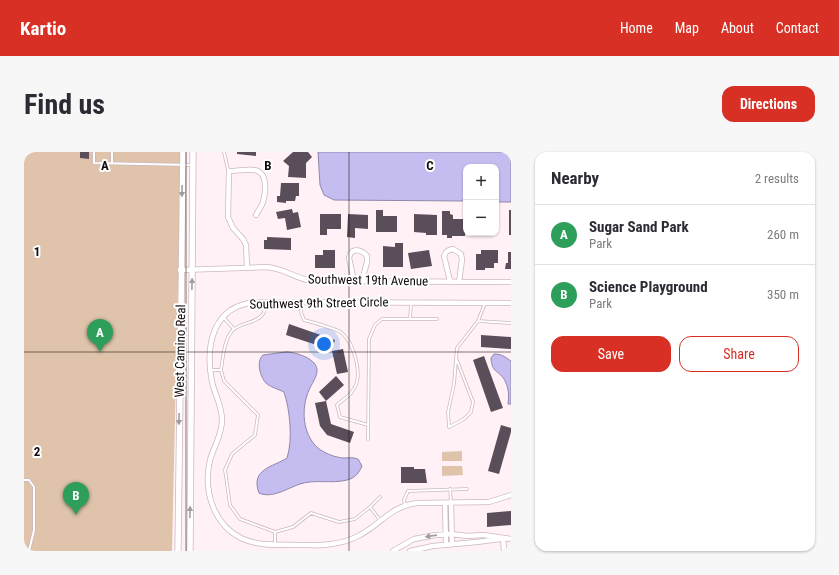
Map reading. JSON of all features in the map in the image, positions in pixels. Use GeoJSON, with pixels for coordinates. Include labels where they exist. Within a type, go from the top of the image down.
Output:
{"type":"FeatureCollection","features":[{"type":"Feature","properties":{"kind":"street","name":"West Camino Real"},"geometry":{"type":"LineString","coordinates":[[178,551],[180,270],[183,152]]}},
{"type":"Feature","properties":{"kind":"street","name":"West Camino Real"},"geometry":{"type":"LineString","coordinates":[[190,551],[193,152]]}},
{"type":"Feature","properties":{"kind":"street"},"geometry":{"type":"LineString","coordinates":[[247,267],[246,245],[243,239],[233,228],[228,217],[229,171],[254,170],[261,172],[266,182],[263,202],[256,215]]}},
{"type":"Feature","properties":{"kind":"street"},"geometry":{"type":"LineString","coordinates":[[450,282],[444,256],[445,252],[453,249],[461,254],[462,260],[459,282]]}},
{"type":"Feature","properties":{"kind":"street"},"geometry":{"type":"LineString","coordinates":[[354,281],[348,258],[353,251],[357,250],[363,251],[367,256],[362,281]]}},
{"type":"Feature","properties":{"kind":"street","name":"Southwest 19th Avenue"},"geometry":{"type":"LineString","coordinates":[[180,270],[267,267],[278,269],[311,281],[511,282]]}},
{"type":"Feature","properties":{"kind":"street","name":"Southwest 9th Street Circle"},"geometry":{"type":"LineString","coordinates":[[511,303],[265,302],[244,304],[233,308],[217,325],[212,336],[210,348],[212,382],[221,411],[222,423],[220,436],[212,454],[209,466],[209,486],[212,504],[219,519],[235,534],[251,542],[262,544],[324,545],[337,543],[350,540],[361,534],[394,510],[405,505],[417,503],[489,502],[511,495]]}},
{"type":"Feature","properties":{"kind":"street"},"geometry":{"type":"LineString","coordinates":[[444,503],[448,534],[452,544]]}},
{"type":"Feature","properties":{"kind":"street"},"geometry":{"type":"LineString","coordinates":[[446,545],[451,503]]}},
{"type":"Feature","properties":{"kind":"street"},"geometry":{"type":"LineString","coordinates":[[393,551],[414,539],[428,536],[448,534],[467,536],[483,534],[511,539]]}},
{"type":"Feature","properties":{"kind":"street"},"geometry":{"type":"LineString","coordinates":[[410,551],[433,546],[504,538]]}},
{"type":"Feature","properties":{"kind":"street"},"geometry":{"type":"LineString","coordinates":[[504,538],[504,551]]}},
{"type":"Feature","properties":{"kind":"lane"},"geometry":{"type":"LineString","coordinates":[[94,152],[94,163],[193,165]]}},
{"type":"Feature","properties":{"kind":"lane"},"geometry":{"type":"LineString","coordinates":[[112,152],[112,163]]}},
{"type":"Feature","properties":{"kind":"lane"},"geometry":{"type":"LineString","coordinates":[[224,152],[229,171]]}},
{"type":"Feature","properties":{"kind":"lane"},"geometry":{"type":"LineString","coordinates":[[265,302],[264,313],[259,318],[234,329],[225,350],[222,370],[224,381],[258,415],[255,435],[232,454],[224,470],[230,506],[240,519],[275,532],[293,527],[311,513],[339,522],[355,519],[380,497]]}},
{"type":"Feature","properties":{"kind":"lane"},"geometry":{"type":"LineString","coordinates":[[301,302],[301,312],[304,320],[341,332],[351,345],[357,367],[358,379],[353,390],[337,405],[340,417],[368,425]]}},
{"type":"Feature","properties":{"kind":"lane"},"geometry":{"type":"LineString","coordinates":[[410,319],[411,303]]}},
{"type":"Feature","properties":{"kind":"lane"},"geometry":{"type":"LineString","coordinates":[[456,358],[473,402],[471,412],[464,419],[449,427],[448,412],[454,384],[456,358],[457,348],[478,321],[485,303]]}},
{"type":"Feature","properties":{"kind":"lane"},"geometry":{"type":"LineString","coordinates":[[223,317],[234,329]]}},
{"type":"Feature","properties":{"kind":"lane"},"geometry":{"type":"LineString","coordinates":[[368,439],[369,339],[375,325],[382,319],[437,319]]}},
{"type":"Feature","properties":{"kind":"lane"},"geometry":{"type":"LineString","coordinates":[[478,321],[511,323]]}},
{"type":"Feature","properties":{"kind":"lane"},"geometry":{"type":"LineString","coordinates":[[211,370],[222,370]]}},
{"type":"Feature","properties":{"kind":"lane"},"geometry":{"type":"LineString","coordinates":[[24,480],[29,480],[34,487],[34,530],[30,550],[24,548]]}},
{"type":"Feature","properties":{"kind":"lane"},"geometry":{"type":"LineString","coordinates":[[450,489],[451,503]]}},
{"type":"Feature","properties":{"kind":"lane"},"geometry":{"type":"LineString","coordinates":[[405,505],[404,500],[408,491],[467,489]]}},
{"type":"Feature","properties":{"kind":"lane"},"geometry":{"type":"LineString","coordinates":[[370,507],[380,520]]}},
{"type":"Feature","properties":{"kind":"lane"},"geometry":{"type":"LineString","coordinates":[[275,532],[275,544]]}},
{"type":"Feature","properties":{"kind":"shaded area"},"geometry":{"type":"Polygon","coordinates":[[[24,152],[181,152],[172,551],[24,551],[24,152]]]}},
{"type":"Feature","properties":{"kind":"shaded area"},"geometry":{"type":"Polygon","coordinates":[[[318,152],[511,152],[511,202],[499,202],[499,164],[463,164],[463,201],[334,200],[324,195],[320,185],[318,152]]]}},
{"type":"Feature","properties":{"kind":"shaded area"},"geometry":{"type":"Polygon","coordinates":[[[286,352],[295,353],[306,357],[314,363],[316,367],[317,373],[306,397],[304,413],[306,428],[313,442],[320,450],[329,454],[343,458],[358,459],[362,466],[356,475],[347,480],[300,484],[269,495],[259,493],[257,485],[258,479],[264,470],[287,458],[290,443],[290,425],[288,407],[284,392],[266,383],[259,365],[263,355],[286,352]]]}},
{"type":"Feature","properties":{"kind":"shaded area"},"geometry":{"type":"Polygon","coordinates":[[[494,354],[501,355],[511,361],[511,404],[508,404],[506,382],[493,366],[491,358],[494,354]]]}},
{"type":"Feature","properties":{"kind":"shaded area"},"geometry":{"type":"Polygon","coordinates":[[[462,451],[462,461],[442,461],[442,452],[462,451]]]}},
{"type":"Feature","properties":{"kind":"shaded area"},"geometry":{"type":"Polygon","coordinates":[[[442,466],[462,466],[463,475],[442,476],[442,466]]]}},
{"type":"Feature","properties":{"kind":"building"},"geometry":{"type":"Polygon","coordinates":[[[80,152],[89,152],[89,159],[80,158],[80,152]]]}},
{"type":"Feature","properties":{"kind":"building"},"geometry":{"type":"Polygon","coordinates":[[[237,152],[256,152],[256,156],[237,154],[237,152]]]}},
{"type":"Feature","properties":{"kind":"building"},"geometry":{"type":"Polygon","coordinates":[[[293,152],[308,152],[312,157],[306,163],[306,178],[288,177],[289,166],[283,161],[293,152]]]}},
{"type":"Feature","properties":{"kind":"building"},"geometry":{"type":"Polygon","coordinates":[[[281,183],[299,183],[299,196],[296,196],[295,201],[286,201],[286,203],[277,202],[277,196],[280,196],[281,183]]]}},
{"type":"Feature","properties":{"kind":"building"},"geometry":{"type":"Polygon","coordinates":[[[292,209],[293,213],[298,212],[301,227],[287,230],[285,218],[278,219],[276,212],[292,209]]]}},
{"type":"Feature","properties":{"kind":"building"},"geometry":{"type":"Polygon","coordinates":[[[376,210],[383,210],[383,216],[397,216],[397,232],[376,232],[376,210]]]}},
{"type":"Feature","properties":{"kind":"building"},"geometry":{"type":"Polygon","coordinates":[[[509,210],[511,210],[511,235],[509,235],[509,210]]]}},
{"type":"Feature","properties":{"kind":"building"},"geometry":{"type":"Polygon","coordinates":[[[442,211],[450,211],[450,214],[453,215],[453,219],[463,219],[463,236],[452,236],[452,238],[447,238],[447,235],[442,235],[442,211]]]}},
{"type":"Feature","properties":{"kind":"building"},"geometry":{"type":"Polygon","coordinates":[[[320,214],[341,214],[341,229],[327,229],[327,235],[320,235],[320,214]]]}},
{"type":"Feature","properties":{"kind":"building"},"geometry":{"type":"Polygon","coordinates":[[[348,214],[368,215],[368,229],[355,228],[355,238],[347,237],[348,214]]]}},
{"type":"Feature","properties":{"kind":"building"},"geometry":{"type":"Polygon","coordinates":[[[414,214],[437,215],[437,235],[426,235],[426,233],[414,232],[414,214]]]}},
{"type":"Feature","properties":{"kind":"building"},"geometry":{"type":"Polygon","coordinates":[[[267,237],[291,238],[291,250],[264,249],[264,240],[267,240],[267,237]]]}},
{"type":"Feature","properties":{"kind":"building"},"geometry":{"type":"Polygon","coordinates":[[[395,243],[403,243],[403,267],[383,267],[383,246],[395,247],[395,243]]]}},
{"type":"Feature","properties":{"kind":"building"},"geometry":{"type":"Polygon","coordinates":[[[323,250],[335,250],[335,268],[315,268],[315,255],[323,255],[323,250]]]}},
{"type":"Feature","properties":{"kind":"building"},"geometry":{"type":"Polygon","coordinates":[[[429,250],[432,266],[411,269],[408,253],[429,250]]]}},
{"type":"Feature","properties":{"kind":"building"},"geometry":{"type":"Polygon","coordinates":[[[481,250],[498,250],[498,263],[494,263],[494,268],[476,270],[476,254],[481,254],[481,250]]]}},
{"type":"Feature","properties":{"kind":"building"},"geometry":{"type":"Polygon","coordinates":[[[508,252],[511,252],[511,269],[505,269],[506,263],[508,263],[508,252]]]}},
{"type":"Feature","properties":{"kind":"building"},"geometry":{"type":"Polygon","coordinates":[[[289,324],[335,340],[332,350],[286,335],[289,324]]]}},
{"type":"Feature","properties":{"kind":"building"},"geometry":{"type":"Polygon","coordinates":[[[481,335],[511,337],[511,349],[481,347],[481,335]]]}},
{"type":"Feature","properties":{"kind":"building"},"geometry":{"type":"Polygon","coordinates":[[[343,349],[348,372],[337,374],[332,351],[343,349]]]}},
{"type":"Feature","properties":{"kind":"building"},"geometry":{"type":"Polygon","coordinates":[[[484,356],[503,408],[491,412],[473,360],[484,356]]]}},
{"type":"Feature","properties":{"kind":"building"},"geometry":{"type":"Polygon","coordinates":[[[336,376],[344,385],[326,401],[319,392],[336,376]]]}},
{"type":"Feature","properties":{"kind":"building"},"geometry":{"type":"Polygon","coordinates":[[[326,401],[331,424],[354,432],[350,443],[327,435],[320,426],[315,403],[326,401]]]}},
{"type":"Feature","properties":{"kind":"building"},"geometry":{"type":"Polygon","coordinates":[[[501,425],[511,428],[511,432],[499,474],[488,471],[501,425]]]}},
{"type":"Feature","properties":{"kind":"building"},"geometry":{"type":"Polygon","coordinates":[[[401,467],[425,469],[427,483],[401,483],[401,467]]]}},
{"type":"Feature","properties":{"kind":"building"},"geometry":{"type":"Polygon","coordinates":[[[511,511],[511,525],[487,527],[487,513],[511,511]]]}},
{"type":"Feature","properties":{"kind":"place","name":"Sugar Sand Park"},"geometry":{"type":"Point","coordinates":[100,352]}},
{"type":"Feature","properties":{"kind":"place","name":"Science Playground"},"geometry":{"type":"Point","coordinates":[76,515]}}]}
